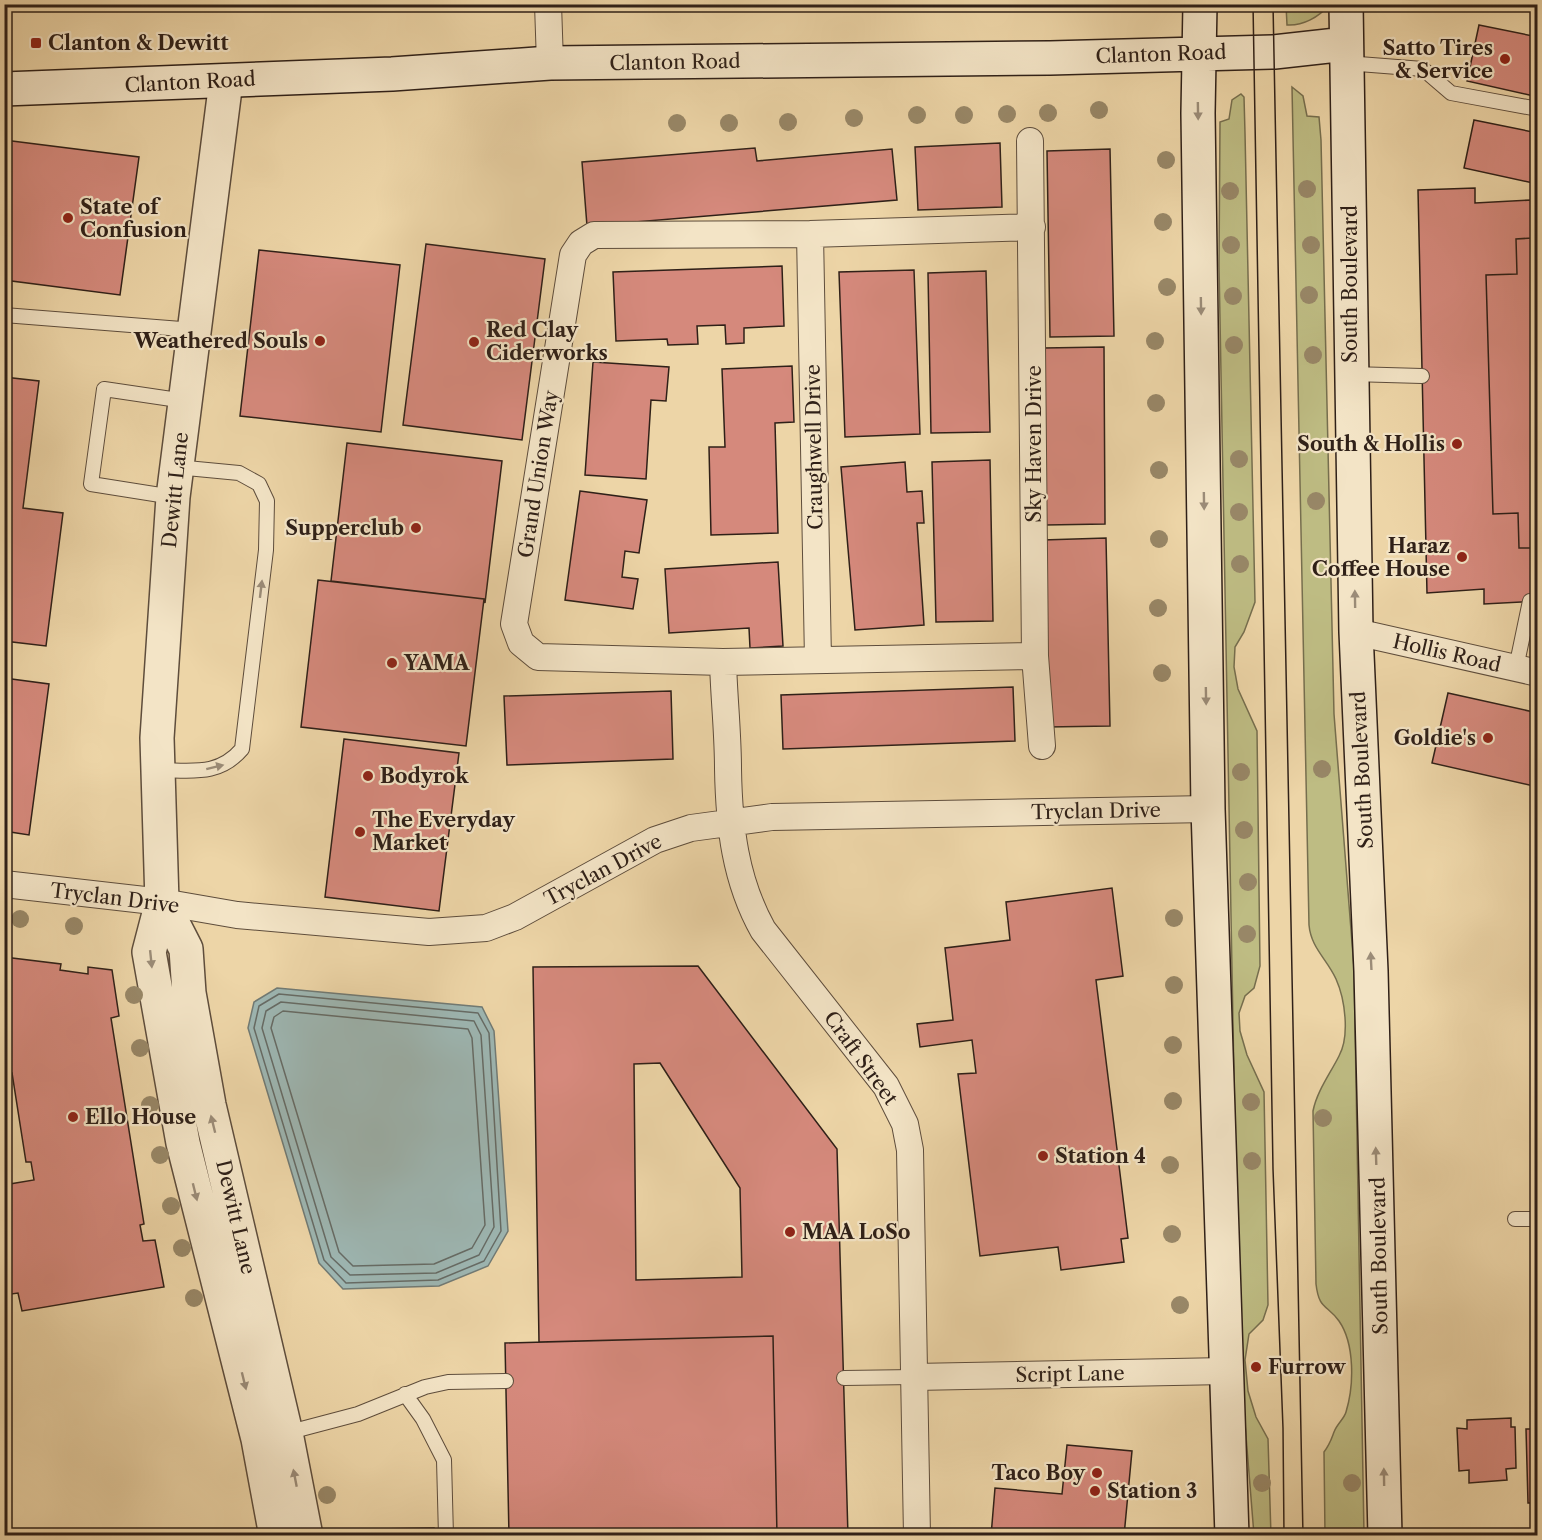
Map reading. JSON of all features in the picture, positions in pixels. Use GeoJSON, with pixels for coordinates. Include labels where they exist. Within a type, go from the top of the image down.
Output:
{"type":"FeatureCollection","features":[{"type":"Feature","properties":{"kind":"main road"},"geometry":{"type":"LineString","coordinates":[[1200,4],[1197,52],[1208,809],[1232,1536]]}},
{"type":"Feature","properties":{"kind":"main road","name":"South Boulevard"},"geometry":{"type":"LineString","coordinates":[[1346,4],[1356,632],[1371,971],[1385,1536]]}},
{"type":"Feature","properties":{"kind":"main road","name":"Clanton Road"},"geometry":{"type":"LineString","coordinates":[[4,89],[392,74],[550,63],[1050,58],[1197,52],[1346,54]]}},
{"type":"Feature","properties":{"kind":"main road","name":"Dewitt Lane"},"geometry":{"type":"LineString","coordinates":[[226,81],[174,482],[162,623],[157,771],[162,902],[149,952],[183,1143],[258,1438],[276,1536]]}},
{"type":"Feature","properties":{"kind":"main road","name":"Dewitt Lane"},"geometry":{"type":"LineString","coordinates":[[162,902],[186,949],[189,993],[208,1105],[286,1433],[306,1536]]}},
{"type":"Feature","properties":{"kind":"street"},"geometry":{"type":"LineString","coordinates":[[548,4],[550,63]]}},
{"type":"Feature","properties":{"kind":"street","name":"Sky Haven Drive"},"geometry":{"type":"LineString","coordinates":[[1030,141],[1035,656],[1042,746]]}},
{"type":"Feature","properties":{"kind":"street","name":"Grand Union Way"},"geometry":{"type":"LineString","coordinates":[[1032,227],[810,234],[594,235],[581,243],[573,255],[514,624],[521,643],[538,657],[723,662],[1035,656]]}},
{"type":"Feature","properties":{"kind":"street","name":"Craughwell Drive"},"geometry":{"type":"LineString","coordinates":[[810,234],[818,660]]}},
{"type":"Feature","properties":{"kind":"street","name":"Hollis Road"},"geometry":{"type":"LineString","coordinates":[[1356,632],[1527,670]]}},
{"type":"Feature","properties":{"kind":"street","name":"Craft Street"},"geometry":{"type":"LineString","coordinates":[[723,662],[730,821],[736,865],[749,905],[763,930],[886,1086],[905,1124],[910,1150],[917,1536]]}},
{"type":"Feature","properties":{"kind":"street","name":"Tryclan Drive"},"geometry":{"type":"LineString","coordinates":[[4,884],[162,902],[237,915],[429,932],[486,928],[515,917],[655,840],[691,828],[730,821],[783,817],[1208,809]]}},
{"type":"Feature","properties":{"kind":"street","name":"Script Lane"},"geometry":{"type":"LineString","coordinates":[[914,1377],[1226,1371]]}},
{"type":"Feature","properties":{"kind":"lane"},"geometry":{"type":"LineString","coordinates":[[1346,54],[1423,69],[1451,93],[1538,109]]}},
{"type":"Feature","properties":{"kind":"lane"},"geometry":{"type":"LineString","coordinates":[[4,315],[194,330]]}},
{"type":"Feature","properties":{"kind":"lane"},"geometry":{"type":"LineString","coordinates":[[1351,374],[1422,376]]}},
{"type":"Feature","properties":{"kind":"lane"},"geometry":{"type":"LineString","coordinates":[[157,771],[215,769],[230,762],[242,749],[266,550],[267,501],[259,484],[231,471],[174,482],[91,484],[104,389],[185,401]]}},
{"type":"Feature","properties":{"kind":"lane"},"geometry":{"type":"LineString","coordinates":[[1527,670],[1530,601]]}},
{"type":"Feature","properties":{"kind":"lane"},"geometry":{"type":"LineString","coordinates":[[1515,1219],[1538,1219]]}},
{"type":"Feature","properties":{"kind":"lane"},"geometry":{"type":"LineString","coordinates":[[844,1378],[914,1377]]}},
{"type":"Feature","properties":{"kind":"lane"},"geometry":{"type":"LineString","coordinates":[[286,1433],[358,1414],[405,1394],[448,1382],[506,1381]]}},
{"type":"Feature","properties":{"kind":"lane"},"geometry":{"type":"LineString","coordinates":[[405,1394],[423,1419],[444,1460],[446,1536]]}},
{"type":"Feature","properties":{"kind":"shaded area"},"geometry":{"type":"Polygon","coordinates":[[[1286,4],[1329,5],[1310,20],[1287,25],[1286,4]]]}},
{"type":"Feature","properties":{"kind":"shaded area"},"geometry":{"type":"Polygon","coordinates":[[[1292,87],[1303,96],[1307,116],[1319,117],[1321,140],[1334,714],[1354,968],[1364,1535],[1325,1535],[1324,1452],[1346,1412],[1351,1390],[1352,1365],[1344,1330],[1335,1316],[1321,1303],[1317,1292],[1313,1111],[1342,1048],[1345,1018],[1336,979],[1313,940],[1309,925],[1292,87]]]}},
{"type":"Feature","properties":{"kind":"shaded area"},"geometry":{"type":"Polygon","coordinates":[[[1241,94],[1244,97],[1245,133],[1255,602],[1244,632],[1235,647],[1234,667],[1238,689],[1257,731],[1260,966],[1254,988],[1245,996],[1239,1013],[1240,1031],[1247,1055],[1264,1092],[1268,1305],[1263,1320],[1249,1334],[1245,1360],[1248,1391],[1256,1417],[1268,1439],[1271,1536],[1254,1535],[1239,1349],[1219,265],[1220,122],[1229,119],[1232,100],[1241,94]]]}},
{"type":"Feature","properties":{"kind":"water"},"geometry":{"type":"Polygon","coordinates":[[[277,988],[482,1007],[494,1031],[508,1231],[488,1266],[439,1286],[343,1289],[319,1263],[248,1028],[254,1002],[277,988]]]}},
{"type":"Feature","properties":{"kind":"building","name":"Satto Tires & Service"},"geometry":{"type":"Polygon","coordinates":[[[1479,25],[1538,37],[1538,97],[1467,81],[1479,25]]]}},
{"type":"Feature","properties":{"kind":"building"},"geometry":{"type":"Polygon","coordinates":[[[1474,120],[1538,133],[1538,184],[1464,168],[1474,120]]]}},
{"type":"Feature","properties":{"kind":"building","name":"State of Confusion"},"geometry":{"type":"Polygon","coordinates":[[[4,140],[139,157],[120,295],[4,280],[4,140]]]}},
{"type":"Feature","properties":{"kind":"building"},"geometry":{"type":"Polygon","coordinates":[[[1000,143],[1002,207],[918,210],[915,147],[1000,143]]]}},
{"type":"Feature","properties":{"kind":"building"},"geometry":{"type":"Polygon","coordinates":[[[755,148],[757,161],[892,149],[897,200],[587,226],[582,162],[755,148]]]}},
{"type":"Feature","properties":{"kind":"building"},"geometry":{"type":"Polygon","coordinates":[[[1110,149],[1114,336],[1050,337],[1047,151],[1110,149]]]}},
{"type":"Feature","properties":{"kind":"building","name":"South & Hollis"},"geometry":{"type":"Polygon","coordinates":[[[1475,188],[1475,203],[1531,200],[1532,238],[1516,239],[1517,274],[1486,275],[1493,514],[1518,513],[1519,548],[1538,548],[1538,601],[1484,604],[1484,589],[1427,593],[1418,190],[1475,188]]]}},
{"type":"Feature","properties":{"kind":"building"},"geometry":{"type":"Polygon","coordinates":[[[1538,238],[1538,548],[1519,548],[1518,513],[1493,514],[1486,275],[1517,274],[1516,239],[1538,238]]]}},
{"type":"Feature","properties":{"kind":"building","name":"Red Clay Ciderworks"},"geometry":{"type":"Polygon","coordinates":[[[426,244],[545,259],[522,440],[403,425],[426,244]]]}},
{"type":"Feature","properties":{"kind":"building","name":"Weathered Souls"},"geometry":{"type":"Polygon","coordinates":[[[259,250],[400,265],[381,432],[240,416],[259,250]]]}},
{"type":"Feature","properties":{"kind":"building"},"geometry":{"type":"Polygon","coordinates":[[[782,266],[784,326],[744,328],[744,343],[726,344],[725,325],[697,326],[698,344],[668,345],[667,339],[616,341],[613,272],[782,266]]]}},
{"type":"Feature","properties":{"kind":"building"},"geometry":{"type":"Polygon","coordinates":[[[914,270],[920,434],[845,437],[839,272],[914,270]]]}},
{"type":"Feature","properties":{"kind":"building"},"geometry":{"type":"Polygon","coordinates":[[[986,271],[990,432],[931,433],[928,273],[986,271]]]}},
{"type":"Feature","properties":{"kind":"building"},"geometry":{"type":"Polygon","coordinates":[[[1104,347],[1105,524],[1045,525],[1044,348],[1104,347]]]}},
{"type":"Feature","properties":{"kind":"building"},"geometry":{"type":"Polygon","coordinates":[[[593,362],[669,367],[666,401],[651,400],[646,479],[585,475],[593,362]]]}},
{"type":"Feature","properties":{"kind":"building"},"geometry":{"type":"Polygon","coordinates":[[[792,366],[794,422],[775,423],[778,533],[711,535],[709,447],[725,447],[722,369],[792,366]]]}},
{"type":"Feature","properties":{"kind":"building"},"geometry":{"type":"Polygon","coordinates":[[[4,377],[39,381],[23,508],[63,513],[46,646],[4,641],[4,377]]]}},
{"type":"Feature","properties":{"kind":"building","name":"Supperclub"},"geometry":{"type":"Polygon","coordinates":[[[347,443],[502,461],[485,603],[484,599],[331,581],[347,443]]]}},
{"type":"Feature","properties":{"kind":"building"},"geometry":{"type":"Polygon","coordinates":[[[990,460],[993,621],[936,622],[932,462],[990,460]]]}},
{"type":"Feature","properties":{"kind":"building"},"geometry":{"type":"Polygon","coordinates":[[[905,462],[907,492],[922,491],[924,523],[917,523],[924,625],[855,630],[841,467],[905,462]]]}},
{"type":"Feature","properties":{"kind":"building"},"geometry":{"type":"Polygon","coordinates":[[[580,491],[647,500],[639,553],[625,551],[622,577],[638,579],[633,609],[565,600],[580,491]]]}},
{"type":"Feature","properties":{"kind":"building"},"geometry":{"type":"Polygon","coordinates":[[[1106,538],[1110,726],[1047,727],[1043,540],[1106,538]]]}},
{"type":"Feature","properties":{"kind":"building"},"geometry":{"type":"Polygon","coordinates":[[[778,562],[783,646],[750,648],[749,628],[669,633],[665,569],[778,562]]]}},
{"type":"Feature","properties":{"kind":"building","name":"YAMA"},"geometry":{"type":"Polygon","coordinates":[[[318,580],[484,599],[466,746],[301,727],[318,580]]]}},
{"type":"Feature","properties":{"kind":"building"},"geometry":{"type":"Polygon","coordinates":[[[4,678],[49,684],[29,835],[4,831],[4,678]]]}},
{"type":"Feature","properties":{"kind":"building"},"geometry":{"type":"Polygon","coordinates":[[[1013,687],[1015,741],[783,749],[781,695],[1013,687]]]}},
{"type":"Feature","properties":{"kind":"building"},"geometry":{"type":"Polygon","coordinates":[[[671,691],[673,759],[507,765],[504,696],[671,691]]]}},
{"type":"Feature","properties":{"kind":"building","name":"Goldie's"},"geometry":{"type":"Polygon","coordinates":[[[1448,693],[1538,713],[1538,787],[1432,763],[1448,693]]]}},
{"type":"Feature","properties":{"kind":"building"},"geometry":{"type":"Polygon","coordinates":[[[344,739],[459,753],[439,911],[325,897],[344,739]]]}},
{"type":"Feature","properties":{"kind":"building","name":"Station 4"},"geometry":{"type":"Polygon","coordinates":[[[1112,888],[1123,976],[1096,980],[1128,1238],[1121,1239],[1124,1262],[1061,1270],[1058,1247],[980,1256],[958,1074],[976,1073],[972,1040],[920,1047],[917,1024],[953,1020],[945,948],[1010,940],[1006,902],[1112,888]]]}},
{"type":"Feature","properties":{"kind":"building","name":"Ello House"},"geometry":{"type":"Polygon","coordinates":[[[4,957],[61,964],[60,970],[88,974],[88,967],[112,970],[119,1016],[111,1018],[144,1224],[140,1225],[143,1241],[155,1240],[164,1287],[22,1311],[18,1293],[4,1295],[4,1185],[34,1180],[31,1162],[26,1162],[12,1073],[4,1072],[4,957]]]}},
{"type":"Feature","properties":{"kind":"building","name":"MAA LoSo"},"geometry":{"type":"Polygon","coordinates":[[[698,966],[837,1149],[848,1536],[777,1536],[773,1336],[539,1342],[533,967],[698,966]],[[660,1063],[634,1064],[636,1280],[742,1277],[740,1188],[660,1063]]]}},
{"type":"Feature","properties":{"kind":"building"},"geometry":{"type":"Polygon","coordinates":[[[773,1336],[777,1536],[509,1536],[505,1343],[773,1336]]]}},
{"type":"Feature","properties":{"kind":"building"},"geometry":{"type":"Polygon","coordinates":[[[1511,1418],[1511,1427],[1515,1427],[1516,1468],[1506,1469],[1507,1480],[1469,1483],[1469,1470],[1459,1471],[1457,1428],[1467,1429],[1467,1420],[1511,1418]]]}},
{"type":"Feature","properties":{"kind":"building"},"geometry":{"type":"Polygon","coordinates":[[[1526,1429],[1538,1429],[1538,1503],[1528,1503],[1526,1429]]]}},
{"type":"Feature","properties":{"kind":"building","name":"Station 3"},"geometry":{"type":"Polygon","coordinates":[[[1067,1445],[1132,1451],[1124,1536],[991,1536],[995,1488],[1062,1494],[1067,1445]]]}},
{"type":"Feature","properties":{"kind":"building"},"geometry":{"type":"Polygon","coordinates":[[[434,1528],[434,1536],[377,1536],[377,1529],[434,1528]]]}},
{"type":"Feature","properties":{"kind":"tram line"},"geometry":{"type":"LineString","coordinates":[[1253,4],[1273,1169],[1283,1428],[1284,1536]]}},
{"type":"Feature","properties":{"kind":"tram line"},"geometry":{"type":"LineString","coordinates":[[1273,4],[1303,1536]]}},
{"type":"Feature","properties":{"kind":"place","name":"Clanton & Dewitt"},"geometry":{"type":"Point","coordinates":[36,43]}},
{"type":"Feature","properties":{"kind":"place","name":"Satto Tires & Service"},"geometry":{"type":"Point","coordinates":[1505,59]}},
{"type":"Feature","properties":{"kind":"place","name":"State of Confusion"},"geometry":{"type":"Point","coordinates":[68,218]}},
{"type":"Feature","properties":{"kind":"place","name":"Weathered Souls"},"geometry":{"type":"Point","coordinates":[320,341]}},
{"type":"Feature","properties":{"kind":"place","name":"Red Clay Ciderworks"},"geometry":{"type":"Point","coordinates":[474,342]}},
{"type":"Feature","properties":{"kind":"place","name":"South & Hollis"},"geometry":{"type":"Point","coordinates":[1457,444]}},
{"type":"Feature","properties":{"kind":"place","name":"Supperclub"},"geometry":{"type":"Point","coordinates":[416,528]}},
{"type":"Feature","properties":{"kind":"place","name":"Haraz Coffee House"},"geometry":{"type":"Point","coordinates":[1462,557]}},
{"type":"Feature","properties":{"kind":"place","name":"YAMA"},"geometry":{"type":"Point","coordinates":[392,663]}},
{"type":"Feature","properties":{"kind":"place","name":"Goldie's"},"geometry":{"type":"Point","coordinates":[1488,738]}},
{"type":"Feature","properties":{"kind":"place","name":"Bodyrok"},"geometry":{"type":"Point","coordinates":[368,776]}},
{"type":"Feature","properties":{"kind":"place","name":"The Everyday Market"},"geometry":{"type":"Point","coordinates":[360,832]}},
{"type":"Feature","properties":{"kind":"place","name":"Ello House"},"geometry":{"type":"Point","coordinates":[73,1117]}},
{"type":"Feature","properties":{"kind":"place","name":"Station 4"},"geometry":{"type":"Point","coordinates":[1043,1156]}},
{"type":"Feature","properties":{"kind":"place","name":"MAA LoSo"},"geometry":{"type":"Point","coordinates":[790,1232]}},
{"type":"Feature","properties":{"kind":"place","name":"Furrow"},"geometry":{"type":"Point","coordinates":[1256,1367]}},
{"type":"Feature","properties":{"kind":"place","name":"Taco Boy"},"geometry":{"type":"Point","coordinates":[1097,1473]}},
{"type":"Feature","properties":{"kind":"place","name":"Station 3"},"geometry":{"type":"Point","coordinates":[1095,1491]}}]}
